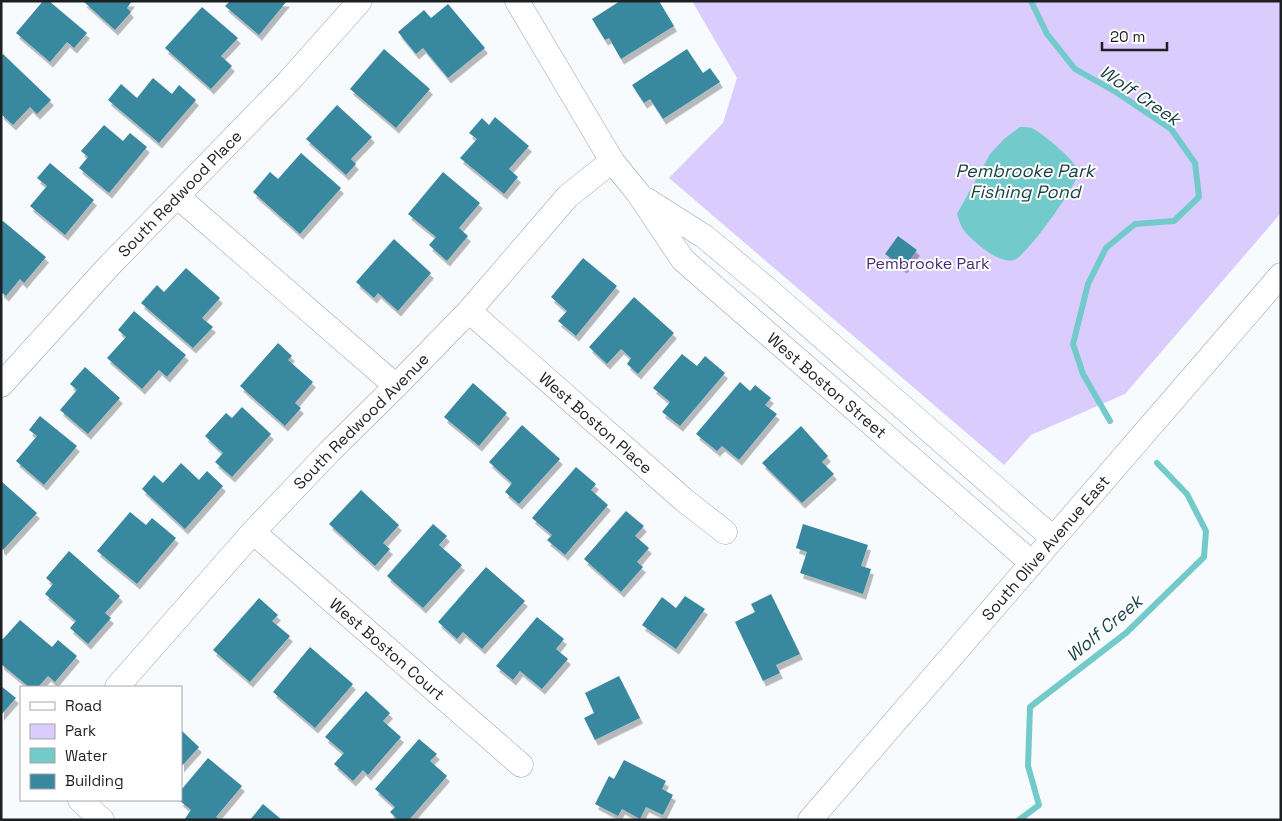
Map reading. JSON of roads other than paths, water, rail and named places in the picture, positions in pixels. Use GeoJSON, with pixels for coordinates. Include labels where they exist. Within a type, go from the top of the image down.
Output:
{"type":"FeatureCollection","features":[{"type":"Feature","properties":{"kind":"street","name":"South Redwood Place"},"geometry":{"type":"LineString","coordinates":[[1,385],[108,267],[288,81],[360,1]]}},
{"type":"Feature","properties":{"kind":"street","name":"West Boston Street"},"geometry":{"type":"LineString","coordinates":[[517,1],[612,161],[638,193],[683,260],[1032,563]]}},
{"type":"Feature","properties":{"kind":"street","name":"South Redwood Avenue"},"geometry":{"type":"LineString","coordinates":[[118,686],[253,532],[330,451],[469,311],[568,196],[612,161]]}},
{"type":"Feature","properties":{"kind":"street","name":"West Boston Street"},"geometry":{"type":"LineString","coordinates":[[638,193],[705,237],[1053,538]]}},
{"type":"Feature","properties":{"kind":"street"},"geometry":{"type":"LineString","coordinates":[[177,196],[396,386]]}},
{"type":"Feature","properties":{"kind":"street","name":"South Olive Avenue East"},"geometry":{"type":"LineString","coordinates":[[810,820],[1281,275]]}},
{"type":"Feature","properties":{"kind":"street","name":"West Boston Place"},"geometry":{"type":"LineString","coordinates":[[469,311],[684,500],[725,532]]}},
{"type":"Feature","properties":{"kind":"street","name":"West Boston Court"},"geometry":{"type":"LineString","coordinates":[[253,532],[521,764]]}},
{"type":"Feature","properties":{"kind":"street"},"geometry":{"type":"LineString","coordinates":[[81,801],[102,820]]}},
{"type":"Feature","properties":{"kind":"water","name":"Pembrooke Park Fishing Pond"},"geometry":{"type":"Polygon","coordinates":[[[1020,127],[1032,128],[1059,148],[1076,167],[1078,172],[1062,204],[1041,232],[1022,254],[1010,261],[996,257],[975,242],[964,230],[957,214],[990,154],[1004,139],[1020,127]]]}},
{"type":"Feature","properties":{"kind":"waterway","name":"Wolf Creek"},"geometry":{"type":"LineString","coordinates":[[1031,1],[1047,34],[1075,69],[1116,92],[1171,129],[1195,163],[1199,197],[1174,221],[1135,224],[1106,248],[1088,284],[1073,344],[1083,374],[1110,421]]}},
{"type":"Feature","properties":{"kind":"waterway","name":"Wolf Creek"},"geometry":{"type":"LineString","coordinates":[[1019,820],[1039,805],[1028,766],[1030,707],[1126,633],[1204,557],[1206,531],[1187,494],[1157,463]]}},
{"type":"Feature","properties":{"kind":"park label","name":"Pembrooke Park"},"geometry":{"type":"Point","coordinates":[928,263]}}]}
